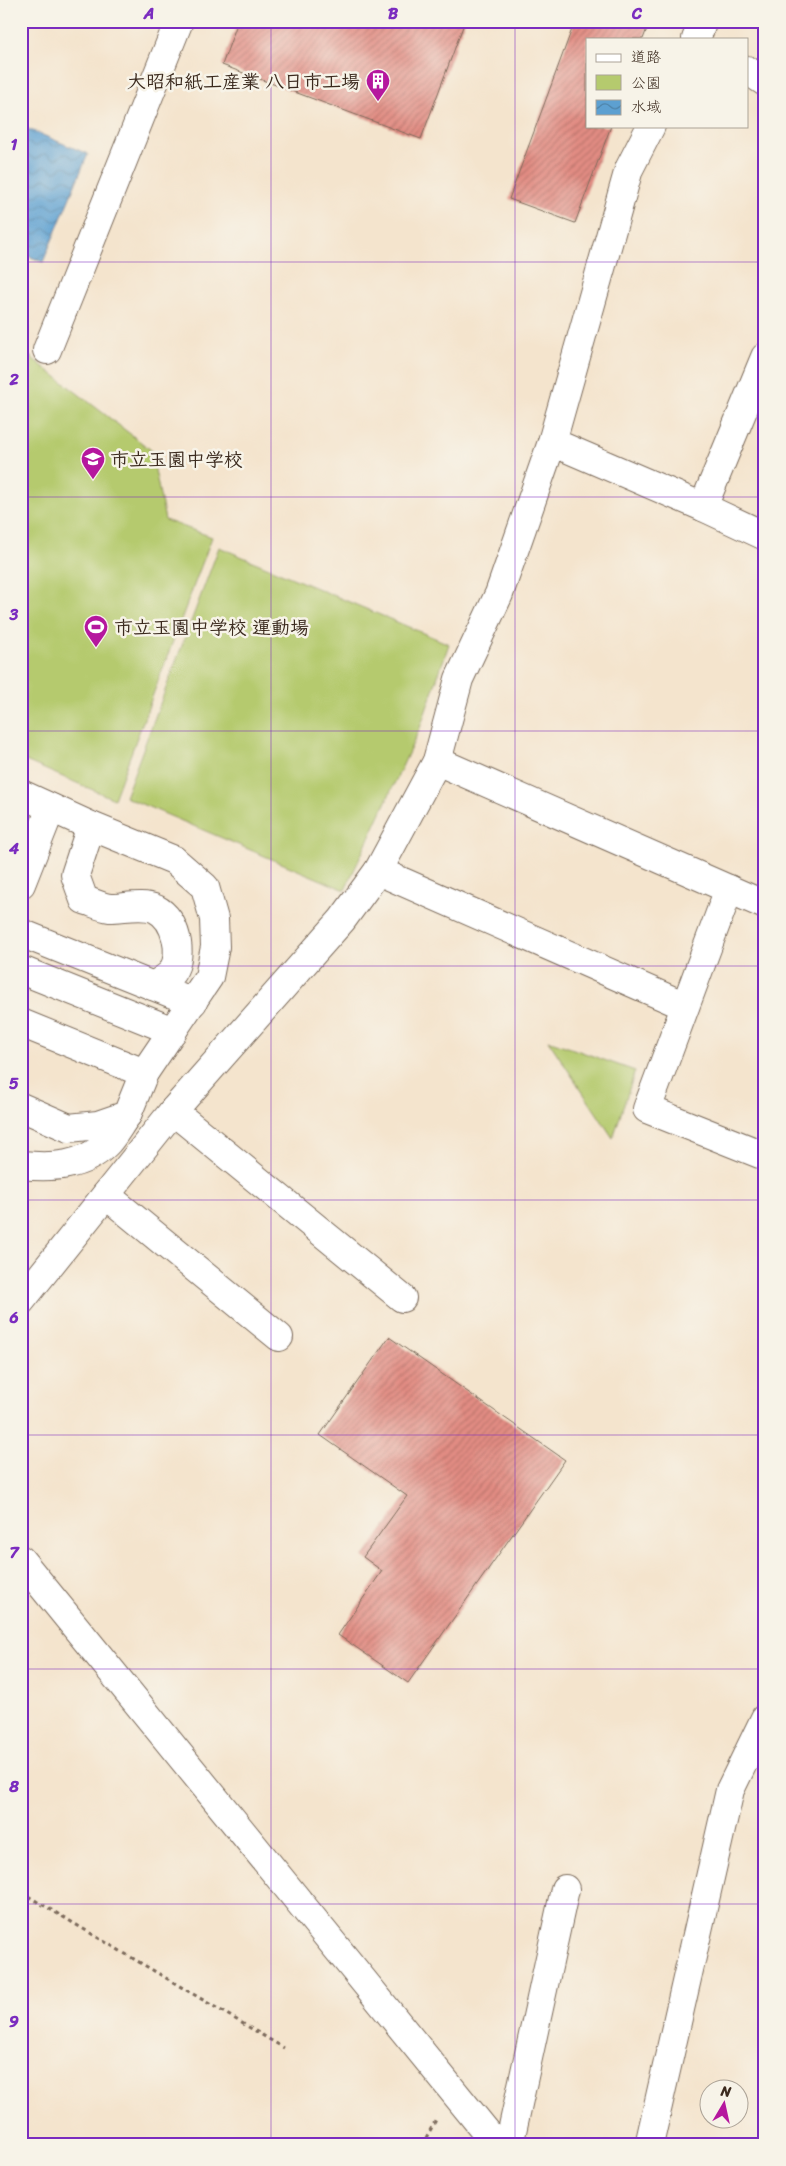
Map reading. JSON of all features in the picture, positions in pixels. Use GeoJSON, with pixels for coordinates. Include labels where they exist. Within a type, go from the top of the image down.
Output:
{"type":"FeatureCollection","features":[{"type":"Feature","properties":{"kind":"street"},"geometry":{"type":"LineString","coordinates":[[47,350],[179,21]]}},
{"type":"Feature","properties":{"kind":"street"},"geometry":{"type":"LineString","coordinates":[[748,71],[765,82]]}},
{"type":"Feature","properties":{"kind":"street"},"geometry":{"type":"LineString","coordinates":[[21,1300],[173,1112],[342,920],[378,871],[437,761],[459,679],[499,594],[552,442],[629,169],[650,128]]}},
{"type":"Feature","properties":{"kind":"street"},"geometry":{"type":"LineString","coordinates":[[703,507],[765,357]]}},
{"type":"Feature","properties":{"kind":"street"},"geometry":{"type":"LineString","coordinates":[[552,442],[765,536]]}},
{"type":"Feature","properties":{"kind":"street"},"geometry":{"type":"LineString","coordinates":[[437,761],[765,905]]}},
{"type":"Feature","properties":{"kind":"street"},"geometry":{"type":"LineString","coordinates":[[21,794],[90,826],[174,860],[205,887],[214,919],[215,948],[210,977],[144,1073],[127,1115],[106,1144],[84,1160],[50,1168],[21,1165]]}},
{"type":"Feature","properties":{"kind":"street"},"geometry":{"type":"LineString","coordinates":[[21,884],[51,808]]}},
{"type":"Feature","properties":{"kind":"street"},"geometry":{"type":"LineString","coordinates":[[90,826],[76,875],[84,900],[108,908],[134,906],[156,909],[168,920],[177,940],[178,955],[172,972],[153,986]]}},
{"type":"Feature","properties":{"kind":"street"},"geometry":{"type":"LineString","coordinates":[[378,871],[685,1006]]}},
{"type":"Feature","properties":{"kind":"street"},"geometry":{"type":"LineString","coordinates":[[729,889],[647,1109],[765,1156]]}},
{"type":"Feature","properties":{"kind":"street"},"geometry":{"type":"LineString","coordinates":[[21,933],[193,1002]]}},
{"type":"Feature","properties":{"kind":"street"},"geometry":{"type":"LineString","coordinates":[[21,970],[173,1031]]}},
{"type":"Feature","properties":{"kind":"street"},"geometry":{"type":"LineString","coordinates":[[21,1023],[144,1073]]}},
{"type":"Feature","properties":{"kind":"street"},"geometry":{"type":"LineString","coordinates":[[21,1107],[69,1128],[98,1125],[127,1115]]}},
{"type":"Feature","properties":{"kind":"street"},"geometry":{"type":"LineString","coordinates":[[173,1112],[402,1298]]}},
{"type":"Feature","properties":{"kind":"street"},"geometry":{"type":"LineString","coordinates":[[106,1195],[279,1337]]}},
{"type":"Feature","properties":{"kind":"street"},"geometry":{"type":"LineString","coordinates":[[21,1560],[497,2145]]}},
{"type":"Feature","properties":{"kind":"street"},"geometry":{"type":"LineString","coordinates":[[648,2145],[730,1790],[765,1718]]}},
{"type":"Feature","properties":{"kind":"street"},"geometry":{"type":"LineString","coordinates":[[509,2145],[565,1889]]}},
{"type":"Feature","properties":{"kind":"path"},"geometry":{"type":"LineString","coordinates":[[21,1892],[284,2048]]}},
{"type":"Feature","properties":{"kind":"green space","name":"市立玉園中学校 運動場"},"geometry":{"type":"Polygon","coordinates":[[[21,312],[28,315],[28,355],[151,450],[165,520],[212,537],[114,799],[21,759],[21,312]]]}},
{"type":"Feature","properties":{"kind":"green space"},"geometry":{"type":"Polygon","coordinates":[[[219,547],[449,644],[420,728],[345,890],[125,797],[219,547]]]}},
{"type":"Feature","properties":{"kind":"green space"},"geometry":{"type":"Polygon","coordinates":[[[548,1040],[635,1071],[613,1138],[548,1040]]]}},
{"type":"Feature","properties":{"kind":"water"},"geometry":{"type":"Polygon","coordinates":[[[21,126],[88,154],[43,262],[21,253],[21,126]]]}},
{"type":"Feature","properties":{"kind":"building","name":"大昭和紙工産業 八日市工場"},"geometry":{"type":"Polygon","coordinates":[[[238,21],[465,21],[421,139],[222,65],[238,21]]]}},
{"type":"Feature","properties":{"kind":"building"},"geometry":{"type":"Polygon","coordinates":[[[575,21],[650,21],[643,38],[586,38],[586,128],[610,128],[575,223],[509,199],[575,21]]]}},
{"type":"Feature","properties":{"kind":"building"},"geometry":{"type":"Polygon","coordinates":[[[389,1337],[565,1460],[408,1683],[338,1635],[382,1571],[363,1557],[407,1496],[320,1435],[389,1337]]]}},
{"type":"Feature","properties":{"kind":"place","name":"大昭和紙工産業 八日市工場"},"geometry":{"type":"Point","coordinates":[378,102]}},
{"type":"Feature","properties":{"kind":"place","name":"市立玉園中学校"},"geometry":{"type":"Point","coordinates":[93,480]}},
{"type":"Feature","properties":{"kind":"place","name":"市立玉園中学校 運動場"},"geometry":{"type":"Point","coordinates":[96,648]}}]}
